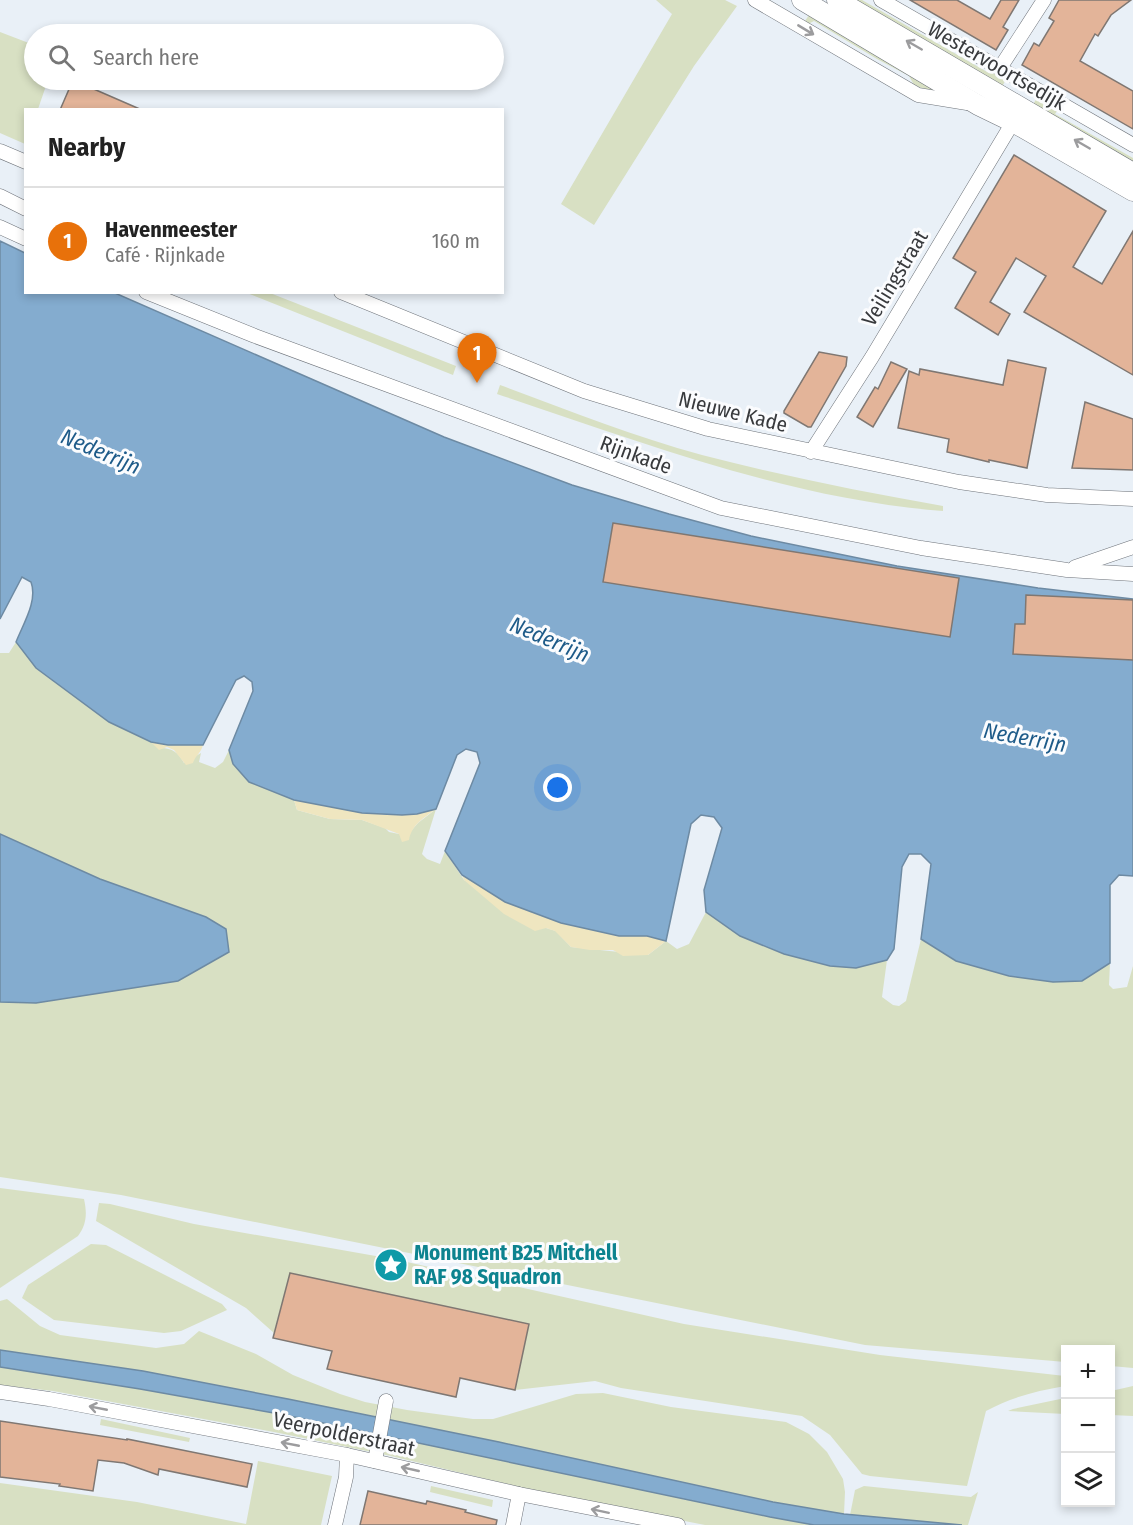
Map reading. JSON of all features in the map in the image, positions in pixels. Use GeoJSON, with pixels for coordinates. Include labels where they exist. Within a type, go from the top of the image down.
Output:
{"type":"FeatureCollection","features":[{"type":"Feature","properties":{"kind":"main road","name":"Westervoortsedijk"},"geometry":{"type":"LineString","coordinates":[[802,0],[978,105],[1013,122],[1133,191]]}},
{"type":"Feature","properties":{"kind":"main road","name":"Westervoortsedijk"},"geometry":{"type":"LineString","coordinates":[[837,0],[1133,173]]}},
{"type":"Feature","properties":{"kind":"street","name":"Westervoortsedijk"},"geometry":{"type":"LineString","coordinates":[[755,0],[918,95],[978,105]]}},
{"type":"Feature","properties":{"kind":"street","name":"Westervoortsedijk"},"geometry":{"type":"LineString","coordinates":[[881,0],[1133,145]]}},
{"type":"Feature","properties":{"kind":"street"},"geometry":{"type":"LineString","coordinates":[[1000,68],[1044,0]]}},
{"type":"Feature","properties":{"kind":"street","name":"Veilingstraat"},"geometry":{"type":"LineString","coordinates":[[811,452],[872,357],[1013,122]]}},
{"type":"Feature","properties":{"kind":"street"},"geometry":{"type":"LineString","coordinates":[[0,151],[24,161]]}},
{"type":"Feature","properties":{"kind":"street"},"geometry":{"type":"LineString","coordinates":[[0,196],[24,208]]}},
{"type":"Feature","properties":{"kind":"street"},"geometry":{"type":"LineString","coordinates":[[0,227],[24,238]]}},
{"type":"Feature","properties":{"kind":"street","name":"Rijnkade"},"geometry":{"type":"LineString","coordinates":[[151,294],[255,336],[721,508],[921,548],[1067,570],[1133,574]]}},
{"type":"Feature","properties":{"kind":"street","name":"Nieuwe Kade"},"geometry":{"type":"LineString","coordinates":[[346,294],[584,391],[708,429],[959,482],[1036,494],[1133,499]]}},
{"type":"Feature","properties":{"kind":"street"},"geometry":{"type":"LineString","coordinates":[[1067,570],[1133,547]]}},
{"type":"Feature","properties":{"kind":"street","name":"Veerpolderstraat"},"geometry":{"type":"LineString","coordinates":[[0,1392],[49,1399],[347,1455],[376,1456],[519,1494],[678,1525]]}},
{"type":"Feature","properties":{"kind":"street"},"geometry":{"type":"LineString","coordinates":[[376,1456],[385,1406]]}},
{"type":"Feature","properties":{"kind":"street"},"geometry":{"type":"LineString","coordinates":[[335,1525],[346,1477],[347,1455]]}},
{"type":"Feature","properties":{"kind":"street"},"geometry":{"type":"LineString","coordinates":[[513,1525],[519,1494]]}},
{"type":"Feature","properties":{"kind":"green space"},"geometry":{"type":"Polygon","coordinates":[[[656,0],[725,0],[737,6],[694,66],[594,225],[561,204],[672,14],[656,0]]]}},
{"type":"Feature","properties":{"kind":"green space"},"geometry":{"type":"Polygon","coordinates":[[[844,0],[862,0],[989,73],[997,72],[1007,78],[1000,90],[844,0]]]}},
{"type":"Feature","properties":{"kind":"green space"},"geometry":{"type":"Polygon","coordinates":[[[811,12],[945,92],[927,90],[914,85],[909,76],[814,21],[808,24],[805,21],[811,12]]]}},
{"type":"Feature","properties":{"kind":"green space"},"geometry":{"type":"Polygon","coordinates":[[[0,32],[24,41],[24,90],[45,90],[38,108],[24,108],[24,144],[0,133],[0,32]]]}},
{"type":"Feature","properties":{"kind":"green space"},"geometry":{"type":"Polygon","coordinates":[[[1038,96],[1059,108],[1055,114],[1133,158],[1133,167],[1031,108],[1038,96]]]}},
{"type":"Feature","properties":{"kind":"green space"},"geometry":{"type":"Polygon","coordinates":[[[250,294],[273,294],[456,366],[453,375],[250,294]]]}},
{"type":"Feature","properties":{"kind":"green space"},"geometry":{"type":"Polygon","coordinates":[[[500,385],[676,448],[762,470],[943,506],[943,511],[828,494],[716,466],[497,394],[500,385]]]}},
{"type":"Feature","properties":{"kind":"green space"},"geometry":{"type":"Polygon","coordinates":[[[16,642],[36,668],[109,722],[161,748],[172,750],[180,756],[184,763],[201,753],[199,762],[215,768],[223,762],[229,750],[233,764],[276,792],[294,800],[297,810],[330,819],[362,820],[399,834],[411,831],[436,809],[422,854],[427,859],[440,864],[445,851],[464,880],[546,928],[556,931],[571,947],[648,955],[666,941],[677,949],[689,944],[706,912],[740,936],[784,954],[830,966],[856,968],[887,960],[882,997],[893,1005],[899,1006],[906,1001],[921,939],[956,961],[1082,981],[1110,963],[1109,985],[1113,989],[1127,987],[1133,966],[1133,1368],[1115,1366],[1115,1345],[1061,1345],[1061,1362],[865,1345],[121,1195],[0,1177],[0,1002],[36,1003],[206,917],[100,879],[0,834],[0,653],[9,653],[16,642]]]}},
{"type":"Feature","properties":{"kind":"green space"},"geometry":{"type":"Polygon","coordinates":[[[0,1188],[84,1199],[86,1214],[85,1223],[78,1236],[0,1288],[0,1188]]]}},
{"type":"Feature","properties":{"kind":"green space"},"geometry":{"type":"Polygon","coordinates":[[[99,1203],[110,1204],[194,1224],[387,1258],[387,1265],[394,1267],[398,1260],[684,1324],[880,1355],[1061,1376],[1061,1387],[1024,1395],[986,1411],[967,1486],[870,1476],[862,1474],[830,1435],[802,1416],[621,1388],[595,1381],[515,1390],[529,1324],[290,1273],[274,1333],[246,1308],[96,1221],[99,1203]]]}},
{"type":"Feature","properties":{"kind":"green space"},"geometry":{"type":"Polygon","coordinates":[[[91,1244],[106,1245],[222,1304],[227,1310],[181,1331],[164,1333],[54,1320],[22,1298],[28,1285],[91,1244]]]}},
{"type":"Feature","properties":{"kind":"green space"},"geometry":{"type":"Polygon","coordinates":[[[7,1299],[40,1326],[60,1335],[156,1348],[184,1344],[199,1331],[256,1354],[293,1375],[340,1394],[365,1402],[407,1410],[473,1419],[493,1419],[576,1394],[603,1393],[671,1407],[786,1422],[809,1434],[827,1452],[843,1479],[844,1514],[773,1502],[288,1399],[143,1371],[0,1350],[0,1301],[7,1299]]]}},
{"type":"Feature","properties":{"kind":"green space"},"geometry":{"type":"Polygon","coordinates":[[[0,1367],[285,1415],[814,1525],[705,1525],[557,1496],[391,1456],[279,1433],[53,1391],[0,1385],[0,1367]]]}},
{"type":"Feature","properties":{"kind":"green space"},"geometry":{"type":"Polygon","coordinates":[[[1133,1386],[1133,1416],[1115,1415],[1115,1390],[1133,1386]]]}},
{"type":"Feature","properties":{"kind":"green space"},"geometry":{"type":"Polygon","coordinates":[[[1061,1399],[1061,1414],[1008,1411],[1061,1399]]]}},
{"type":"Feature","properties":{"kind":"green space"},"geometry":{"type":"Polygon","coordinates":[[[101,1419],[190,1438],[189,1442],[100,1425],[101,1419]]]}},
{"type":"Feature","properties":{"kind":"green space"},"geometry":{"type":"Polygon","coordinates":[[[258,1461],[332,1476],[321,1525],[0,1525],[0,1483],[137,1502],[246,1524],[258,1461]]]}},
{"type":"Feature","properties":{"kind":"green space"},"geometry":{"type":"Polygon","coordinates":[[[431,1486],[493,1500],[492,1507],[430,1492],[431,1486]]]}},
{"type":"Feature","properties":{"kind":"green space"},"geometry":{"type":"Polygon","coordinates":[[[864,1486],[971,1497],[978,1492],[968,1525],[962,1525],[850,1515],[855,1490],[864,1486]]]}},
{"type":"Feature","properties":{"kind":"sand"},"geometry":{"type":"Polygon","coordinates":[[[151,742],[168,745],[203,745],[193,763],[186,765],[174,750],[167,747],[159,750],[151,742]]]}},
{"type":"Feature","properties":{"kind":"sand"},"geometry":{"type":"Polygon","coordinates":[[[294,800],[382,814],[399,815],[436,809],[416,826],[409,840],[402,842],[399,834],[362,820],[330,819],[297,810],[294,800]]]}},
{"type":"Feature","properties":{"kind":"sand"},"geometry":{"type":"Polygon","coordinates":[[[462,875],[505,902],[561,923],[619,936],[647,936],[666,941],[648,955],[623,956],[613,950],[571,947],[555,931],[546,928],[535,931],[504,914],[464,880],[462,875]]]}},
{"type":"Feature","properties":{"kind":"water","name":"Nederrijn"},"geometry":{"type":"Polygon","coordinates":[[[0,241],[24,253],[24,294],[117,294],[444,437],[572,485],[751,536],[897,566],[1038,588],[1133,599],[1133,876],[1119,875],[1110,885],[1110,963],[1082,981],[1053,982],[1009,976],[956,961],[921,939],[931,864],[921,854],[909,854],[902,867],[894,949],[887,960],[856,968],[830,966],[784,954],[740,936],[706,912],[704,890],[722,828],[714,817],[701,815],[691,824],[666,941],[647,936],[619,936],[561,923],[505,902],[462,875],[445,851],[480,763],[477,752],[466,749],[457,755],[436,809],[417,814],[362,813],[294,800],[249,782],[233,764],[229,750],[253,691],[252,682],[244,676],[236,680],[203,745],[168,745],[151,742],[109,722],[36,668],[16,642],[33,597],[31,582],[22,577],[0,619],[0,241]]]}},
{"type":"Feature","properties":{"kind":"water"},"geometry":{"type":"Polygon","coordinates":[[[0,834],[100,879],[206,917],[226,929],[229,952],[178,981],[36,1003],[0,1002],[0,834]]]}},
{"type":"Feature","properties":{"kind":"water"},"geometry":{"type":"Polygon","coordinates":[[[0,1350],[143,1371],[288,1399],[773,1502],[844,1514],[962,1525],[814,1525],[770,1517],[285,1415],[0,1367],[0,1350]]]}},
{"type":"Feature","properties":{"kind":"building"},"geometry":{"type":"Polygon","coordinates":[[[910,0],[957,0],[990,19],[1001,0],[1019,0],[1003,27],[1008,30],[996,50],[910,0]]]}},
{"type":"Feature","properties":{"kind":"building"},"geometry":{"type":"Polygon","coordinates":[[[1059,0],[1131,0],[1111,15],[1098,36],[1095,34],[1080,61],[1133,91],[1133,129],[1022,65],[1034,43],[1039,46],[1054,21],[1049,18],[1059,0]]]}},
{"type":"Feature","properties":{"kind":"building"},"geometry":{"type":"Polygon","coordinates":[[[69,90],[96,90],[137,108],[61,108],[69,90]]]}},
{"type":"Feature","properties":{"kind":"building"},"geometry":{"type":"Polygon","coordinates":[[[1014,155],[1106,211],[1073,267],[1102,284],[1133,231],[1133,375],[1024,312],[1046,276],[1016,258],[990,302],[1010,314],[998,335],[955,308],[976,272],[953,258],[1014,155]]]}},
{"type":"Feature","properties":{"kind":"building"},"geometry":{"type":"Polygon","coordinates":[[[819,352],[847,357],[846,366],[811,427],[808,427],[784,411],[819,352]]]}},
{"type":"Feature","properties":{"kind":"building"},"geometry":{"type":"Polygon","coordinates":[[[1008,360],[1046,368],[1027,468],[947,452],[949,439],[898,428],[909,371],[919,375],[920,369],[1003,385],[1008,360]]]}},
{"type":"Feature","properties":{"kind":"building"},"geometry":{"type":"Polygon","coordinates":[[[891,362],[907,369],[873,427],[857,417],[875,387],[878,389],[891,362]]]}},
{"type":"Feature","properties":{"kind":"building"},"geometry":{"type":"Polygon","coordinates":[[[1085,402],[1133,419],[1133,470],[1072,468],[1085,402]]]}},
{"type":"Feature","properties":{"kind":"building"},"geometry":{"type":"Polygon","coordinates":[[[613,523],[959,578],[950,637],[603,582],[613,523]]]}},
{"type":"Feature","properties":{"kind":"building"},"geometry":{"type":"Polygon","coordinates":[[[1026,595],[1133,600],[1133,660],[1013,654],[1015,624],[1025,624],[1026,595]]]}},
{"type":"Feature","properties":{"kind":"building"},"geometry":{"type":"Polygon","coordinates":[[[290,1273],[529,1324],[515,1390],[460,1378],[456,1397],[327,1369],[332,1351],[273,1338],[290,1273]]]}},
{"type":"Feature","properties":{"kind":"building"},"geometry":{"type":"Polygon","coordinates":[[[0,1421],[127,1439],[252,1464],[247,1487],[159,1469],[158,1475],[124,1463],[98,1460],[93,1491],[59,1486],[60,1484],[0,1477],[0,1421]]]}},
{"type":"Feature","properties":{"kind":"building"},"geometry":{"type":"Polygon","coordinates":[[[368,1491],[466,1510],[465,1512],[497,1520],[496,1525],[360,1525],[368,1491]]]}},
{"type":"Feature","properties":{"kind":"place","name":"Havenmeester"},"geometry":{"type":"Point","coordinates":[477,383]}},
{"type":"Feature","properties":{"kind":"place","name":"Monument B25 Mitchell RAF 98 Squadron"},"geometry":{"type":"Point","coordinates":[391,1265]}}]}
